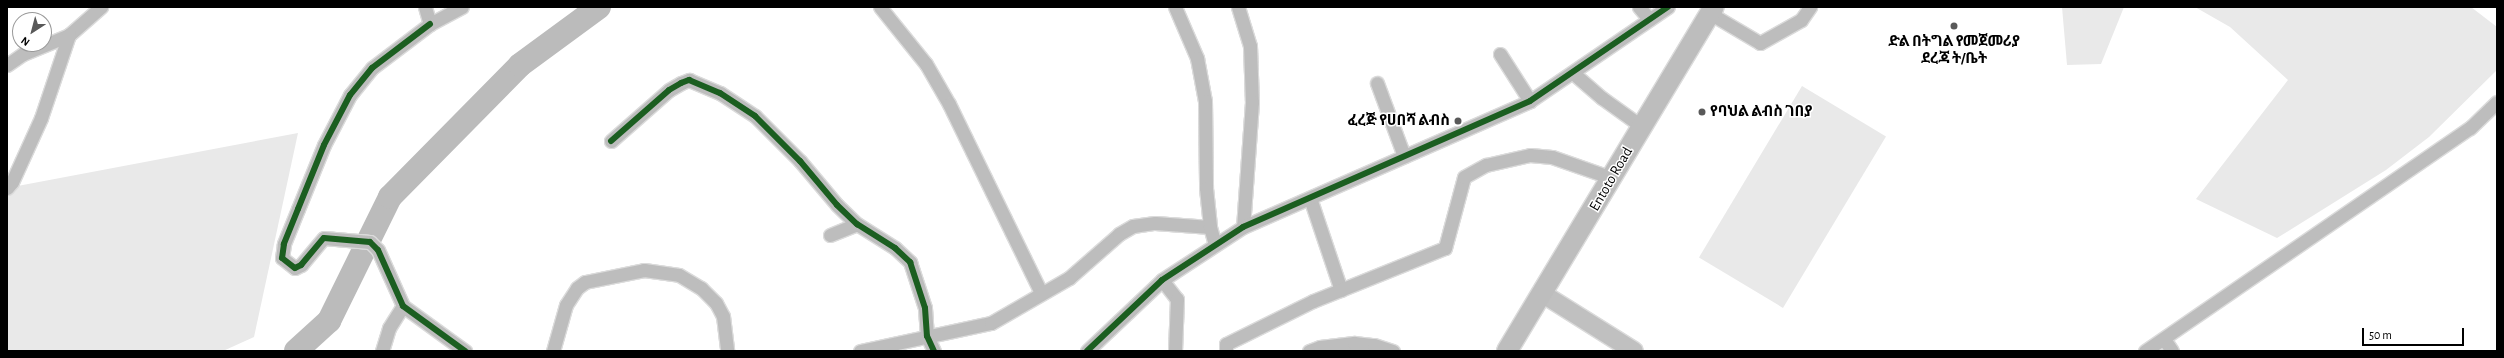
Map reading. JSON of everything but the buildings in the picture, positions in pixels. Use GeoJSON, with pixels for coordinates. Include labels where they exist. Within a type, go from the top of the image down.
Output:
{"type":"FeatureCollection","features":[{"type":"Feature","properties":{"kind":"main road","name":"Entoto Road"},"geometry":{"type":"LineString","coordinates":[[1508,351],[1612,178],[1641,126],[1712,11]]}},
{"type":"Feature","properties":{"kind":"street"},"geometry":{"type":"LineString","coordinates":[[7,65],[23,54],[69,35],[101,7]]}},
{"type":"Feature","properties":{"kind":"street"},"geometry":{"type":"LineString","coordinates":[[425,7],[430,24]]}},
{"type":"Feature","properties":{"kind":"street"},"geometry":{"type":"LineString","coordinates":[[462,7],[430,24],[372,68],[350,95],[324,145],[303,194],[284,244],[282,258],[295,268],[301,265],[324,238],[370,242],[381,256],[403,306],[465,351]]}},
{"type":"Feature","properties":{"kind":"street"},"geometry":{"type":"LineString","coordinates":[[880,7],[926,64],[949,104],[1041,294]]}},
{"type":"Feature","properties":{"kind":"street"},"geometry":{"type":"LineString","coordinates":[[1175,7],[1197,58],[1204,94],[1206,188],[1210,226],[1215,244]]}},
{"type":"Feature","properties":{"kind":"street"},"geometry":{"type":"LineString","coordinates":[[1238,7],[1250,46],[1252,102],[1243,227]]}},
{"type":"Feature","properties":{"kind":"street"},"geometry":{"type":"LineString","coordinates":[[1639,7],[1649,19]]}},
{"type":"Feature","properties":{"kind":"street"},"geometry":{"type":"LineString","coordinates":[[1087,351],[1162,280],[1243,227],[1530,101],[1668,7]]}},
{"type":"Feature","properties":{"kind":"street"},"geometry":{"type":"LineString","coordinates":[[1712,11],[1760,43],[1801,20],[1810,7]]}},
{"type":"Feature","properties":{"kind":"street"},"geometry":{"type":"LineString","coordinates":[[7,188],[12,182],[41,118],[69,35]]}},
{"type":"Feature","properties":{"kind":"street"},"geometry":{"type":"LineString","coordinates":[[1500,54],[1530,101]]}},
{"type":"Feature","properties":{"kind":"street"},"geometry":{"type":"LineString","coordinates":[[1573,73],[1602,98],[1641,126]]}},
{"type":"Feature","properties":{"kind":"street"},"geometry":{"type":"LineString","coordinates":[[611,141],[669,90],[689,80],[695,81],[720,93],[755,116],[800,161],[837,205],[857,224],[895,248],[910,262],[925,308],[927,336],[934,351]]}},
{"type":"Feature","properties":{"kind":"street"},"geometry":{"type":"LineString","coordinates":[[1377,83],[1404,156]]}},
{"type":"Feature","properties":{"kind":"street"},"geometry":{"type":"LineString","coordinates":[[2145,351],[2470,128],[2497,102]]}},
{"type":"Feature","properties":{"kind":"street"},"geometry":{"type":"LineString","coordinates":[[1226,351],[1226,344],[1341,290],[1446,248],[1462,180],[1469,173],[1486,165],[1530,155],[1552,157],[1612,178]]}},
{"type":"Feature","properties":{"kind":"street"},"geometry":{"type":"LineString","coordinates":[[1310,198],[1341,290]]}},
{"type":"Feature","properties":{"kind":"street"},"geometry":{"type":"LineString","coordinates":[[860,351],[991,323],[1069,278],[1119,234],[1133,226],[1155,223],[1210,226]]}},
{"type":"Feature","properties":{"kind":"street"},"geometry":{"type":"LineString","coordinates":[[830,235],[857,224]]}},
{"type":"Feature","properties":{"kind":"street"},"geometry":{"type":"LineString","coordinates":[[553,351],[566,305],[577,288],[585,282],[644,270],[679,275],[702,288],[716,303],[723,316],[727,351]]}},
{"type":"Feature","properties":{"kind":"street"},"geometry":{"type":"LineString","coordinates":[[1162,280],[1177,299],[1175,351]]}},
{"type":"Feature","properties":{"kind":"street"},"geometry":{"type":"LineString","coordinates":[[1543,294],[1634,351]]}},
{"type":"Feature","properties":{"kind":"street"},"geometry":{"type":"LineString","coordinates":[[382,351],[389,328],[403,306]]}},
{"type":"Feature","properties":{"kind":"street"},"geometry":{"type":"LineString","coordinates":[[2164,339],[2172,351]]}},
{"type":"Feature","properties":{"kind":"street"},"geometry":{"type":"LineString","coordinates":[[1309,351],[1320,347],[1354,344],[1374,345],[1393,351]]}},
{"type":"Feature","properties":{"kind":"shaded area"},"geometry":{"type":"Polygon","coordinates":[[[2062,7],[2124,7],[2101,64],[2067,65],[2062,7]]]}},
{"type":"Feature","properties":{"kind":"shaded area"},"geometry":{"type":"Polygon","coordinates":[[[2195,7],[2471,7],[2497,27],[2497,70],[2429,137],[2386,170],[2277,238],[2196,199],[2288,80],[2230,27],[2195,7]]]}},
{"type":"Feature","properties":{"kind":"shaded area"},"geometry":{"type":"Polygon","coordinates":[[[1802,86],[1886,136],[1783,308],[1699,257],[1802,86]]]}},
{"type":"Feature","properties":{"kind":"shaded area"},"geometry":{"type":"Polygon","coordinates":[[[298,133],[254,337],[223,351],[7,351],[7,188],[298,133]]]}},
{"type":"Feature","properties":{"kind":"waterway"},"geometry":{"type":"LineString","coordinates":[[296,351],[329,321],[390,197],[520,65],[599,7]]}},
{"type":"Feature","properties":{"kind":"cycle path"},"geometry":{"type":"LineString","coordinates":[[1087,351],[1162,280],[1243,227],[1530,101],[1668,7]]}},
{"type":"Feature","properties":{"kind":"cycle path"},"geometry":{"type":"LineString","coordinates":[[430,24],[372,68],[350,95],[324,145],[284,244],[282,258],[295,268],[301,265],[324,238],[370,242],[378,250],[403,306],[465,351]]}},
{"type":"Feature","properties":{"kind":"cycle path"},"geometry":{"type":"LineString","coordinates":[[611,141],[669,90],[681,83],[689,80],[720,93],[755,116],[800,161],[837,205],[857,224],[895,248],[910,262],[925,308],[927,336],[934,351]]}},
{"type":"Feature","properties":{"kind":"place","name":"ድል በትግል የመጀመሪያ ደረጃ ት/ቤት"},"geometry":{"type":"Point","coordinates":[1954,26]}},
{"type":"Feature","properties":{"kind":"place","name":"የባህል ልብስ ገበያ"},"geometry":{"type":"Point","coordinates":[1702,112]}},
{"type":"Feature","properties":{"kind":"place","name":"ፈረጅ የሀበሻ ልብስ"},"geometry":{"type":"Point","coordinates":[1458,121]}}]}
